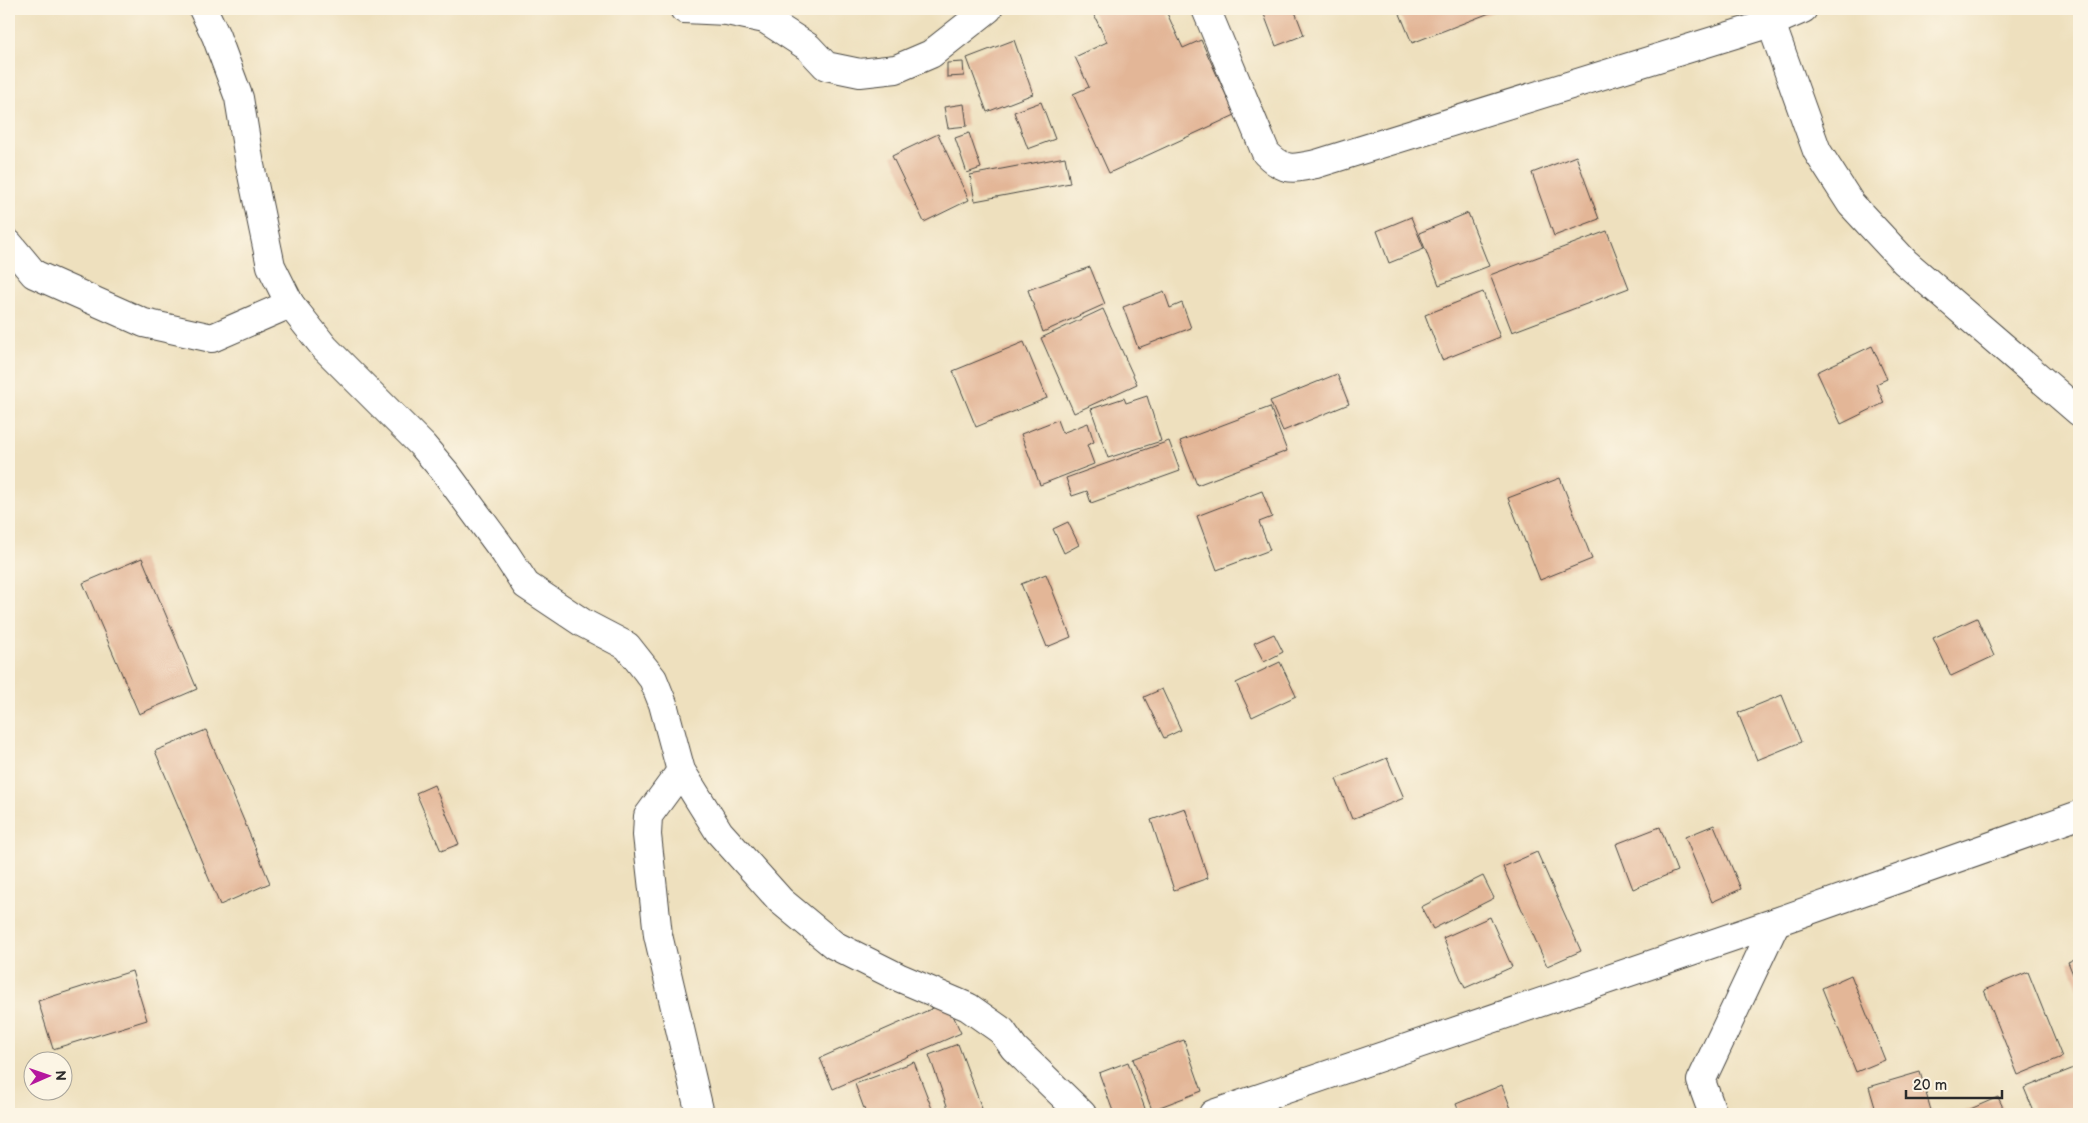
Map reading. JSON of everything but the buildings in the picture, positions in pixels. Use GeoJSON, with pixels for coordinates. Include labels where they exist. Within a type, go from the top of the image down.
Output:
{"type":"FeatureCollection","features":[{"type":"Feature","properties":{"kind":"street"},"geometry":{"type":"LineString","coordinates":[[203,9],[216,36],[239,98],[250,165],[271,266],[290,304],[325,348],[423,446],[446,473],[505,552],[526,585],[583,623],[627,646],[653,679],[663,704],[681,771],[719,832],[781,901],[834,944],[898,977],[968,1007],[1002,1031],[1014,1048],[1082,1114]]}},
{"type":"Feature","properties":{"kind":"street"},"geometry":{"type":"LineString","coordinates":[[684,9],[727,11],[765,19],[808,46],[826,66],[860,74],[896,70],[931,54],[988,9]]}},
{"type":"Feature","properties":{"kind":"street"},"geometry":{"type":"LineString","coordinates":[[1206,9],[1266,153],[1278,165],[1294,169],[1316,164],[1771,23],[1802,9]]}},
{"type":"Feature","properties":{"kind":"street"},"geometry":{"type":"LineString","coordinates":[[1771,23],[1816,151],[1851,204],[1905,262],[2079,412]]}},
{"type":"Feature","properties":{"kind":"street"},"geometry":{"type":"LineString","coordinates":[[9,244],[34,274],[144,323],[212,338],[290,304]]}},
{"type":"Feature","properties":{"kind":"street"},"geometry":{"type":"LineString","coordinates":[[681,771],[648,816],[647,835],[658,935],[700,1114]]}},
{"type":"Feature","properties":{"kind":"street"},"geometry":{"type":"LineString","coordinates":[[1213,1114],[1776,922],[2079,815]]}},
{"type":"Feature","properties":{"kind":"street"},"geometry":{"type":"LineString","coordinates":[[1714,1114],[1701,1081],[1776,922]]}}]}
